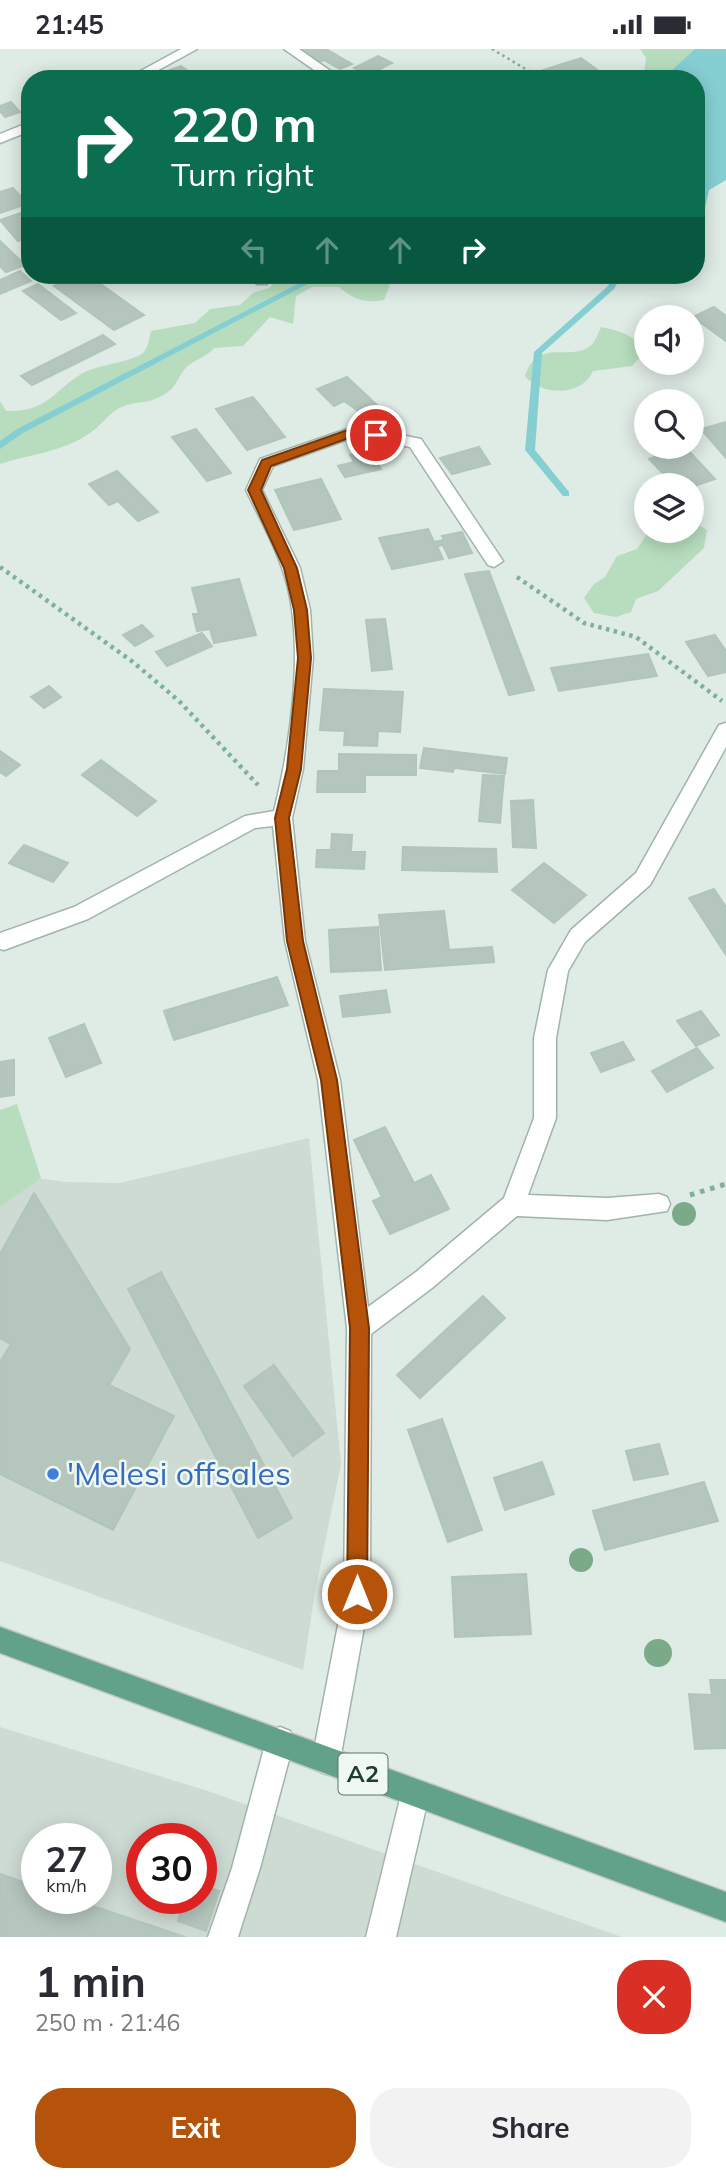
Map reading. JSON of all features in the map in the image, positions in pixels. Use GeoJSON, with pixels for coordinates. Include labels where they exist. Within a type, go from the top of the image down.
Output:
{"type":"FeatureCollection","features":[{"type":"Feature","properties":{"kind":"main road","name":"A2"},"geometry":{"type":"LineString","coordinates":[[0,1640],[280,1741],[415,1795],[726,1907]]}},
{"type":"Feature","properties":{"kind":"street"},"geometry":{"type":"LineString","coordinates":[[150,70],[191,49]]}},
{"type":"Feature","properties":{"kind":"street"},"geometry":{"type":"LineString","coordinates":[[290,49],[322,70]]}},
{"type":"Feature","properties":{"kind":"street"},"geometry":{"type":"LineString","coordinates":[[0,139],[21,130]]}},
{"type":"Feature","properties":{"kind":"street"},"geometry":{"type":"LineString","coordinates":[[326,1760],[357,1594],[359,1328],[329,1080],[295,941],[284,808],[294,769],[304,658],[301,610],[291,568],[254,490],[266,463],[356,431],[415,443],[495,561]]}},
{"type":"Feature","properties":{"kind":"street"},"geometry":{"type":"LineString","coordinates":[[359,1328],[424,1280],[513,1205],[545,1118],[545,1038],[558,970],[578,936],[643,879],[726,730]]}},
{"type":"Feature","properties":{"kind":"street"},"geometry":{"type":"LineString","coordinates":[[0,941],[4,942],[81,913],[252,821],[284,808]]}},
{"type":"Feature","properties":{"kind":"street"},"geometry":{"type":"LineString","coordinates":[[513,1205],[607,1209],[659,1204]]}},
{"type":"Feature","properties":{"kind":"street"},"geometry":{"type":"LineString","coordinates":[[223,1937],[246,1868],[280,1741]]}},
{"type":"Feature","properties":{"kind":"street"},"geometry":{"type":"LineString","coordinates":[[381,1937],[415,1795]]}},
{"type":"Feature","properties":{"kind":"path"},"geometry":{"type":"LineString","coordinates":[[492,49],[528,70]]}},
{"type":"Feature","properties":{"kind":"path"},"geometry":{"type":"LineString","coordinates":[[495,561],[584,623],[636,637],[726,704]]}},
{"type":"Feature","properties":{"kind":"path"},"geometry":{"type":"LineString","coordinates":[[0,567],[133,662],[178,701],[261,788],[284,808]]}},
{"type":"Feature","properties":{"kind":"shaded area"},"geometry":{"type":"Polygon","coordinates":[[[309,1138],[341,1464],[315,1592],[303,1670],[0,1561],[0,1173],[66,1182],[120,1183],[309,1138]]]}},
{"type":"Feature","properties":{"kind":"shaded area"},"geometry":{"type":"Polygon","coordinates":[[[0,1727],[208,1791],[622,1937],[0,1937],[0,1727]]]}},
{"type":"Feature","properties":{"kind":"green space"},"geometry":{"type":"Polygon","coordinates":[[[640,49],[696,51],[672,70],[644,70],[646,58],[640,49]]]}},
{"type":"Feature","properties":{"kind":"green space"},"geometry":{"type":"Polygon","coordinates":[[[272,284],[390,284],[384,300],[371,301],[349,295],[339,287],[312,287],[296,296],[293,324],[270,317],[243,346],[214,348],[192,363],[164,395],[119,408],[90,433],[69,444],[0,464],[0,401],[6,411],[33,408],[87,371],[140,355],[146,348],[151,331],[195,323],[210,309],[240,305],[253,293],[271,287],[272,284]]]}},
{"type":"Feature","properties":{"kind":"green space"},"geometry":{"type":"Polygon","coordinates":[[[601,327],[633,338],[634,364],[593,371],[580,386],[561,391],[541,387],[525,376],[531,363],[539,356],[577,352],[594,342],[601,327]]]}},
{"type":"Feature","properties":{"kind":"green space"},"geometry":{"type":"Polygon","coordinates":[[[704,528],[707,530],[704,548],[658,591],[636,599],[631,612],[616,617],[594,613],[584,598],[594,584],[605,577],[617,556],[637,549],[641,543],[704,543],[704,528]]]}},
{"type":"Feature","properties":{"kind":"green space"},"geometry":{"type":"Polygon","coordinates":[[[17,1104],[41,1178],[0,1207],[0,1110],[17,1104]]]}},
{"type":"Feature","properties":{"kind":"water"},"geometry":{"type":"Polygon","coordinates":[[[695,49],[726,49],[726,180],[709,190],[705,208],[705,70],[672,70],[695,49]]]}},
{"type":"Feature","properties":{"kind":"building"},"geometry":{"type":"Polygon","coordinates":[[[298,49],[326,49],[352,64],[340,69],[324,60],[319,62],[298,49]]]}},
{"type":"Feature","properties":{"kind":"building"},"geometry":{"type":"Polygon","coordinates":[[[378,56],[392,63],[378,70],[354,68],[378,56]]]}},
{"type":"Feature","properties":{"kind":"building"},"geometry":{"type":"Polygon","coordinates":[[[581,58],[597,70],[543,70],[581,58]]]}},
{"type":"Feature","properties":{"kind":"building"},"geometry":{"type":"Polygon","coordinates":[[[181,66],[187,70],[170,70],[181,66]]]}},
{"type":"Feature","properties":{"kind":"building"},"geometry":{"type":"Polygon","coordinates":[[[11,102],[20,112],[5,117],[0,106],[11,102]]]}},
{"type":"Feature","properties":{"kind":"building"},"geometry":{"type":"Polygon","coordinates":[[[13,188],[21,197],[21,206],[0,213],[0,192],[13,188]]]}},
{"type":"Feature","properties":{"kind":"building"},"geometry":{"type":"Polygon","coordinates":[[[21,213],[21,240],[18,241],[0,220],[21,213]]]}},
{"type":"Feature","properties":{"kind":"building"},"geometry":{"type":"Polygon","coordinates":[[[0,241],[21,261],[21,266],[6,272],[0,266],[0,241]]]}},
{"type":"Feature","properties":{"kind":"building"},"geometry":{"type":"Polygon","coordinates":[[[20,271],[21,284],[24,284],[0,294],[0,280],[20,271]]]}},
{"type":"Feature","properties":{"kind":"building"},"geometry":{"type":"Polygon","coordinates":[[[38,284],[76,313],[61,320],[23,291],[38,284]]]}},
{"type":"Feature","properties":{"kind":"building"},"geometry":{"type":"Polygon","coordinates":[[[101,284],[144,315],[114,330],[54,286],[101,284]]]}},
{"type":"Feature","properties":{"kind":"building"},"geometry":{"type":"Polygon","coordinates":[[[714,307],[726,316],[726,341],[704,325],[704,312],[714,307]]]}},
{"type":"Feature","properties":{"kind":"building"},"geometry":{"type":"Polygon","coordinates":[[[103,335],[115,344],[32,385],[21,376],[103,335]]]}},
{"type":"Feature","properties":{"kind":"building"},"geometry":{"type":"Polygon","coordinates":[[[347,377],[380,408],[364,415],[344,401],[334,406],[317,389],[347,377]]]}},
{"type":"Feature","properties":{"kind":"building"},"geometry":{"type":"Polygon","coordinates":[[[253,397],[285,437],[247,450],[216,409],[253,397]]]}},
{"type":"Feature","properties":{"kind":"building"},"geometry":{"type":"Polygon","coordinates":[[[726,422],[726,458],[704,432],[704,428],[726,422]]]}},
{"type":"Feature","properties":{"kind":"building"},"geometry":{"type":"Polygon","coordinates":[[[196,429],[231,473],[207,481],[172,437],[196,429]]]}},
{"type":"Feature","properties":{"kind":"building"},"geometry":{"type":"Polygon","coordinates":[[[479,447],[490,464],[452,474],[440,458],[479,447]]]}},
{"type":"Feature","properties":{"kind":"building"},"geometry":{"type":"Polygon","coordinates":[[[370,450],[381,469],[345,477],[338,466],[354,462],[350,455],[370,450]]]}},
{"type":"Feature","properties":{"kind":"building"},"geometry":{"type":"Polygon","coordinates":[[[649,459],[696,459],[715,479],[704,483],[704,473],[662,473],[649,459]]]}},
{"type":"Feature","properties":{"kind":"building"},"geometry":{"type":"Polygon","coordinates":[[[117,471],[158,512],[138,521],[118,501],[109,505],[89,484],[117,471]]]}},
{"type":"Feature","properties":{"kind":"building"},"geometry":{"type":"Polygon","coordinates":[[[321,479],[341,519],[294,530],[275,490],[321,479]]]}},
{"type":"Feature","properties":{"kind":"building"},"geometry":{"type":"Polygon","coordinates":[[[428,529],[434,542],[444,540],[442,536],[462,532],[472,553],[449,558],[443,545],[437,546],[443,559],[392,569],[379,538],[428,529]]]}},
{"type":"Feature","properties":{"kind":"building"},"geometry":{"type":"Polygon","coordinates":[[[489,571],[534,690],[509,695],[465,574],[489,571]]]}},
{"type":"Feature","properties":{"kind":"building"},"geometry":{"type":"Polygon","coordinates":[[[239,579],[256,635],[214,643],[210,629],[197,631],[193,614],[199,614],[192,588],[239,579]]]}},
{"type":"Feature","properties":{"kind":"building"},"geometry":{"type":"Polygon","coordinates":[[[385,619],[392,669],[372,671],[366,620],[385,619]]]}},
{"type":"Feature","properties":{"kind":"building"},"geometry":{"type":"Polygon","coordinates":[[[142,625],[153,636],[135,646],[123,635],[142,625]]]}},
{"type":"Feature","properties":{"kind":"building"},"geometry":{"type":"Polygon","coordinates":[[[202,633],[212,646],[167,666],[156,652],[202,633]]]}},
{"type":"Feature","properties":{"kind":"building"},"geometry":{"type":"Polygon","coordinates":[[[715,635],[726,651],[726,672],[708,676],[686,642],[715,635]]]}},
{"type":"Feature","properties":{"kind":"building"},"geometry":{"type":"Polygon","coordinates":[[[648,654],[657,676],[559,691],[551,668],[648,654]]]}},
{"type":"Feature","properties":{"kind":"building"},"geometry":{"type":"Polygon","coordinates":[[[49,686],[61,697],[44,708],[31,697],[49,686]]]}},
{"type":"Feature","properties":{"kind":"building"},"geometry":{"type":"Polygon","coordinates":[[[324,689],[403,692],[400,732],[378,731],[377,746],[344,745],[345,731],[320,730],[324,689]]]}},
{"type":"Feature","properties":{"kind":"building"},"geometry":{"type":"Polygon","coordinates":[[[424,748],[507,758],[505,774],[454,768],[453,772],[420,768],[424,748]]]}},
{"type":"Feature","properties":{"kind":"building"},"geometry":{"type":"Polygon","coordinates":[[[0,751],[20,765],[6,776],[0,772],[0,751]]]}},
{"type":"Feature","properties":{"kind":"building"},"geometry":{"type":"Polygon","coordinates":[[[339,754],[416,755],[416,775],[365,775],[365,792],[317,792],[318,771],[339,771],[339,754]]]}},
{"type":"Feature","properties":{"kind":"building"},"geometry":{"type":"Polygon","coordinates":[[[101,760],[156,801],[137,816],[82,775],[101,760]]]}},
{"type":"Feature","properties":{"kind":"building"},"geometry":{"type":"Polygon","coordinates":[[[483,775],[504,776],[500,823],[479,821],[483,775]]]}},
{"type":"Feature","properties":{"kind":"building"},"geometry":{"type":"Polygon","coordinates":[[[533,800],[536,848],[513,847],[511,801],[533,800]]]}},
{"type":"Feature","properties":{"kind":"building"},"geometry":{"type":"Polygon","coordinates":[[[332,834],[352,835],[351,852],[365,852],[364,869],[316,867],[317,850],[331,850],[332,834]]]}},
{"type":"Feature","properties":{"kind":"building"},"geometry":{"type":"Polygon","coordinates":[[[24,845],[68,863],[53,882],[9,863],[24,845]]]}},
{"type":"Feature","properties":{"kind":"building"},"geometry":{"type":"Polygon","coordinates":[[[403,847],[496,849],[497,872],[402,870],[403,847]]]}},
{"type":"Feature","properties":{"kind":"building"},"geometry":{"type":"Polygon","coordinates":[[[544,863],[586,895],[554,923],[512,890],[544,863]]]}},
{"type":"Feature","properties":{"kind":"building"},"geometry":{"type":"Polygon","coordinates":[[[714,889],[726,907],[726,955],[689,898],[714,889]]]}},
{"type":"Feature","properties":{"kind":"building"},"geometry":{"type":"Polygon","coordinates":[[[444,911],[449,950],[492,947],[494,962],[385,970],[379,915],[444,911]]]}},
{"type":"Feature","properties":{"kind":"building"},"geometry":{"type":"Polygon","coordinates":[[[378,927],[381,970],[331,972],[329,930],[378,927]]]}},
{"type":"Feature","properties":{"kind":"building"},"geometry":{"type":"Polygon","coordinates":[[[277,977],[288,1005],[174,1040],[164,1011],[277,977]]]}},
{"type":"Feature","properties":{"kind":"building"},"geometry":{"type":"Polygon","coordinates":[[[386,990],[390,1012],[343,1017],[340,996],[386,990]]]}},
{"type":"Feature","properties":{"kind":"building"},"geometry":{"type":"Polygon","coordinates":[[[701,1011],[719,1035],[696,1046],[677,1021],[701,1011]]]}},
{"type":"Feature","properties":{"kind":"building"},"geometry":{"type":"Polygon","coordinates":[[[84,1024],[101,1063],[66,1077],[49,1038],[84,1024]]]}},
{"type":"Feature","properties":{"kind":"building"},"geometry":{"type":"Polygon","coordinates":[[[623,1042],[634,1060],[601,1072],[591,1053],[623,1042]]]}},
{"type":"Feature","properties":{"kind":"building"},"geometry":{"type":"Polygon","coordinates":[[[697,1048],[713,1068],[667,1092],[652,1071],[697,1048]]]}},
{"type":"Feature","properties":{"kind":"building"},"geometry":{"type":"Polygon","coordinates":[[[14,1060],[14,1095],[0,1097],[0,1062],[14,1060]]]}},
{"type":"Feature","properties":{"kind":"building"},"geometry":{"type":"Polygon","coordinates":[[[385,1127],[414,1183],[431,1175],[449,1209],[390,1234],[373,1201],[382,1197],[354,1140],[385,1127]]]}},
{"type":"Feature","properties":{"kind":"building"},"geometry":{"type":"Polygon","coordinates":[[[34,1193],[130,1349],[109,1385],[174,1416],[113,1530],[0,1474],[0,1362],[11,1344],[0,1338],[0,1254],[34,1193]]]}},
{"type":"Feature","properties":{"kind":"building"},"geometry":{"type":"Polygon","coordinates":[[[161,1272],[292,1518],[258,1538],[128,1289],[161,1272]]]}},
{"type":"Feature","properties":{"kind":"building"},"geometry":{"type":"Polygon","coordinates":[[[483,1296],[505,1318],[420,1398],[397,1375],[483,1296]]]}},
{"type":"Feature","properties":{"kind":"building"},"geometry":{"type":"Polygon","coordinates":[[[274,1365],[324,1433],[293,1456],[244,1386],[274,1365]]]}},
{"type":"Feature","properties":{"kind":"building"},"geometry":{"type":"Polygon","coordinates":[[[442,1419],[482,1530],[448,1542],[408,1430],[442,1419]]]}},
{"type":"Feature","properties":{"kind":"building"},"geometry":{"type":"Polygon","coordinates":[[[659,1444],[668,1474],[634,1480],[626,1451],[659,1444]]]}},
{"type":"Feature","properties":{"kind":"building"},"geometry":{"type":"Polygon","coordinates":[[[542,1462],[554,1494],[505,1510],[494,1478],[542,1462]]]}},
{"type":"Feature","properties":{"kind":"building"},"geometry":{"type":"Polygon","coordinates":[[[704,1482],[718,1521],[605,1550],[593,1511],[704,1482]]]}},
{"type":"Feature","properties":{"kind":"building"},"geometry":{"type":"Polygon","coordinates":[[[526,1574],[531,1634],[455,1637],[452,1577],[526,1574]]]}},
{"type":"Feature","properties":{"kind":"building"},"geometry":{"type":"Polygon","coordinates":[[[710,1680],[726,1680],[726,1748],[695,1749],[689,1694],[712,1695],[710,1680]]]}},
{"type":"Feature","properties":{"kind":"building"},"geometry":{"type":"Polygon","coordinates":[[[0,1874],[21,1881],[21,1914],[112,1912],[185,1937],[0,1937],[0,1874]]]}},
{"type":"Feature","properties":{"kind":"building"},"geometry":{"type":"Polygon","coordinates":[[[180,1914],[212,1914],[206,1931],[178,1921],[180,1914]]]}},
{"type":"Feature","properties":{"kind":"waterway"},"geometry":{"type":"LineString","coordinates":[[0,446],[20,431],[304,284]]}},
{"type":"Feature","properties":{"kind":"waterway"},"geometry":{"type":"LineString","coordinates":[[566,494],[530,450],[538,352],[613,284]]}},
{"type":"Feature","properties":{"kind":"place","name":"'Melesi offsales"},"geometry":{"type":"Point","coordinates":[53,1474]}},
{"type":"Feature","properties":{"kind":"route"},"geometry":{"type":"LineString","coordinates":[[357,1594],[359,1328],[329,1080],[295,941],[282,818],[294,769],[304,658],[301,610],[291,568],[261,510],[254,490],[266,463],[356,431],[376,435]]}}]}
